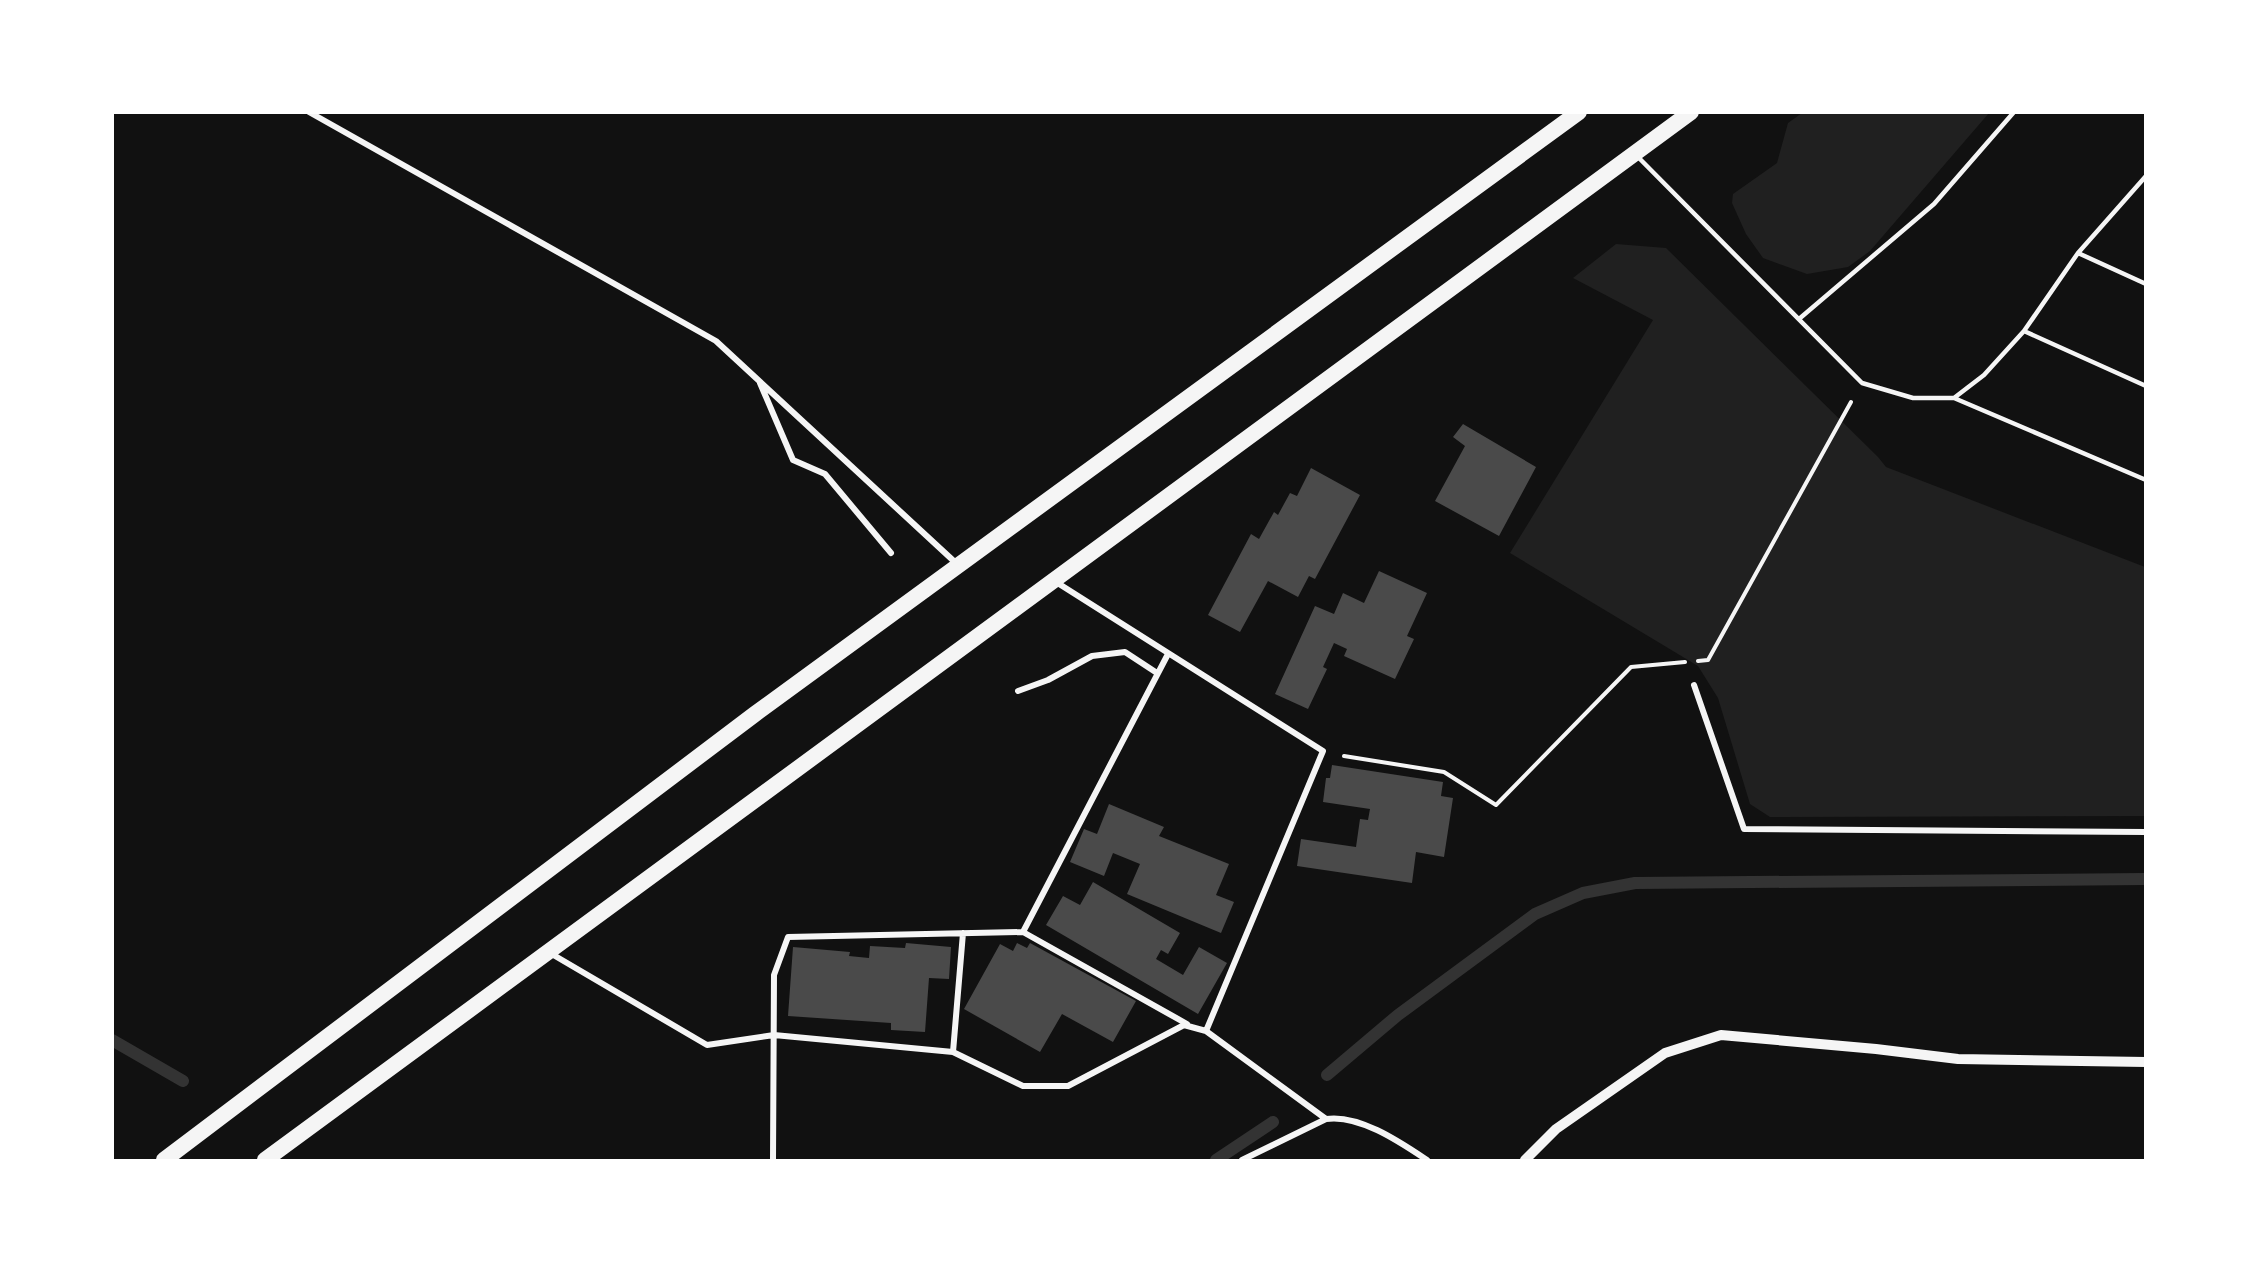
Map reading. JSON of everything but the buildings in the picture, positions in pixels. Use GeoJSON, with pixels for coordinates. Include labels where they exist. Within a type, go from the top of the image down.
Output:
{"type":"FeatureCollection","features":[{"type":"Feature","properties":{"kind":"highway"},"geometry":{"type":"LineString","coordinates":[[164,1161],[958,564],[1579,112]]}},
{"type":"Feature","properties":{"kind":"highway"},"geometry":{"type":"LineString","coordinates":[[265,1161],[1691,112]]}},
{"type":"Feature","properties":{"kind":"street"},"geometry":{"type":"LineString","coordinates":[[309,112],[716,342],[958,564]]}},
{"type":"Feature","properties":{"kind":"street"},"geometry":{"type":"LineString","coordinates":[[759,381],[793,459],[825,474],[891,553]]}},
{"type":"Feature","properties":{"kind":"street"},"geometry":{"type":"LineString","coordinates":[[1053,580],[1323,751],[1206,1031]]}},
{"type":"Feature","properties":{"kind":"street"},"geometry":{"type":"LineString","coordinates":[[1018,691],[1048,680],[1092,656],[1125,652],[1157,673]]}},
{"type":"Feature","properties":{"kind":"street"},"geometry":{"type":"LineString","coordinates":[[1023,932],[1168,654]]}},
{"type":"Feature","properties":{"kind":"street"},"geometry":{"type":"LineString","coordinates":[[1694,685],[1744,829],[2145,832]]}},
{"type":"Feature","properties":{"kind":"street"},"geometry":{"type":"LineString","coordinates":[[773,1161],[774,975],[788,937],[1023,932],[1194,1028]]}},
{"type":"Feature","properties":{"kind":"street"},"geometry":{"type":"LineString","coordinates":[[953,1052],[963,933]]}},
{"type":"Feature","properties":{"kind":"street"},"geometry":{"type":"LineString","coordinates":[[549,952],[707,1045],[774,1035],[953,1052],[1023,1086],[1068,1086],[1184,1025],[1206,1031],[1326,1119]]}},
{"type":"Feature","properties":{"kind":"street"},"geometry":{"type":"LineString","coordinates":[[1525,1161],[1556,1129],[1665,1053],[1721,1035],[1958,1059],[2145,1062]]}},
{"type":"Feature","properties":{"kind":"street"},"geometry":{"type":"LineString","coordinates":[[1242,1161],[1326,1119],[1339,1117],[1393,1137],[1427,1161]]}},
{"type":"Feature","properties":{"kind":"lane"},"geometry":{"type":"LineString","coordinates":[[1799,319],[1934,204],[2014,112]]}},
{"type":"Feature","properties":{"kind":"lane"},"geometry":{"type":"LineString","coordinates":[[1634,154],[1862,382],[1913,398],[1954,398],[2145,480]]}},
{"type":"Feature","properties":{"kind":"lane"},"geometry":{"type":"LineString","coordinates":[[1954,398],[1984,375],[2024,331],[2078,254],[2145,176]]}},
{"type":"Feature","properties":{"kind":"lane"},"geometry":{"type":"LineString","coordinates":[[2078,254],[2145,284]]}},
{"type":"Feature","properties":{"kind":"lane"},"geometry":{"type":"LineString","coordinates":[[2024,331],[2145,386]]}},
{"type":"Feature","properties":{"kind":"path"},"geometry":{"type":"LineString","coordinates":[[1694,685],[1862,382]]}},
{"type":"Feature","properties":{"kind":"path"},"geometry":{"type":"LineString","coordinates":[[1697,661],[1708,660]]}},
{"type":"Feature","properties":{"kind":"path"},"geometry":{"type":"LineString","coordinates":[[1323,751],[1444,772],[1496,805],[1631,668],[1686,662]]}},
{"type":"Feature","properties":{"kind":"shaded area"},"geometry":{"type":"Polygon","coordinates":[[[1802,113],[1989,113],[1870,251],[1848,267],[1807,274],[1763,258],[1746,234],[1732,203],[1733,194],[1777,163],[1788,123],[1802,113]]]}},
{"type":"Feature","properties":{"kind":"shaded area"},"geometry":{"type":"Polygon","coordinates":[[[1616,244],[1666,248],[1886,467],[2145,567],[2145,816],[1770,817],[1750,804],[1718,698],[1698,666],[1510,553],[1653,320],[1573,278],[1616,244]]]}},
{"type":"Feature","properties":{"kind":"waterway"},"geometry":{"type":"LineString","coordinates":[[1327,1075],[1398,1015],[1535,914],[1583,893],[1635,883],[2146,879]]}},
{"type":"Feature","properties":{"kind":"waterway"},"geometry":{"type":"LineString","coordinates":[[112,1040],[183,1081]]}},
{"type":"Feature","properties":{"kind":"waterway"},"geometry":{"type":"LineString","coordinates":[[1216,1160],[1273,1122]]}}]}
